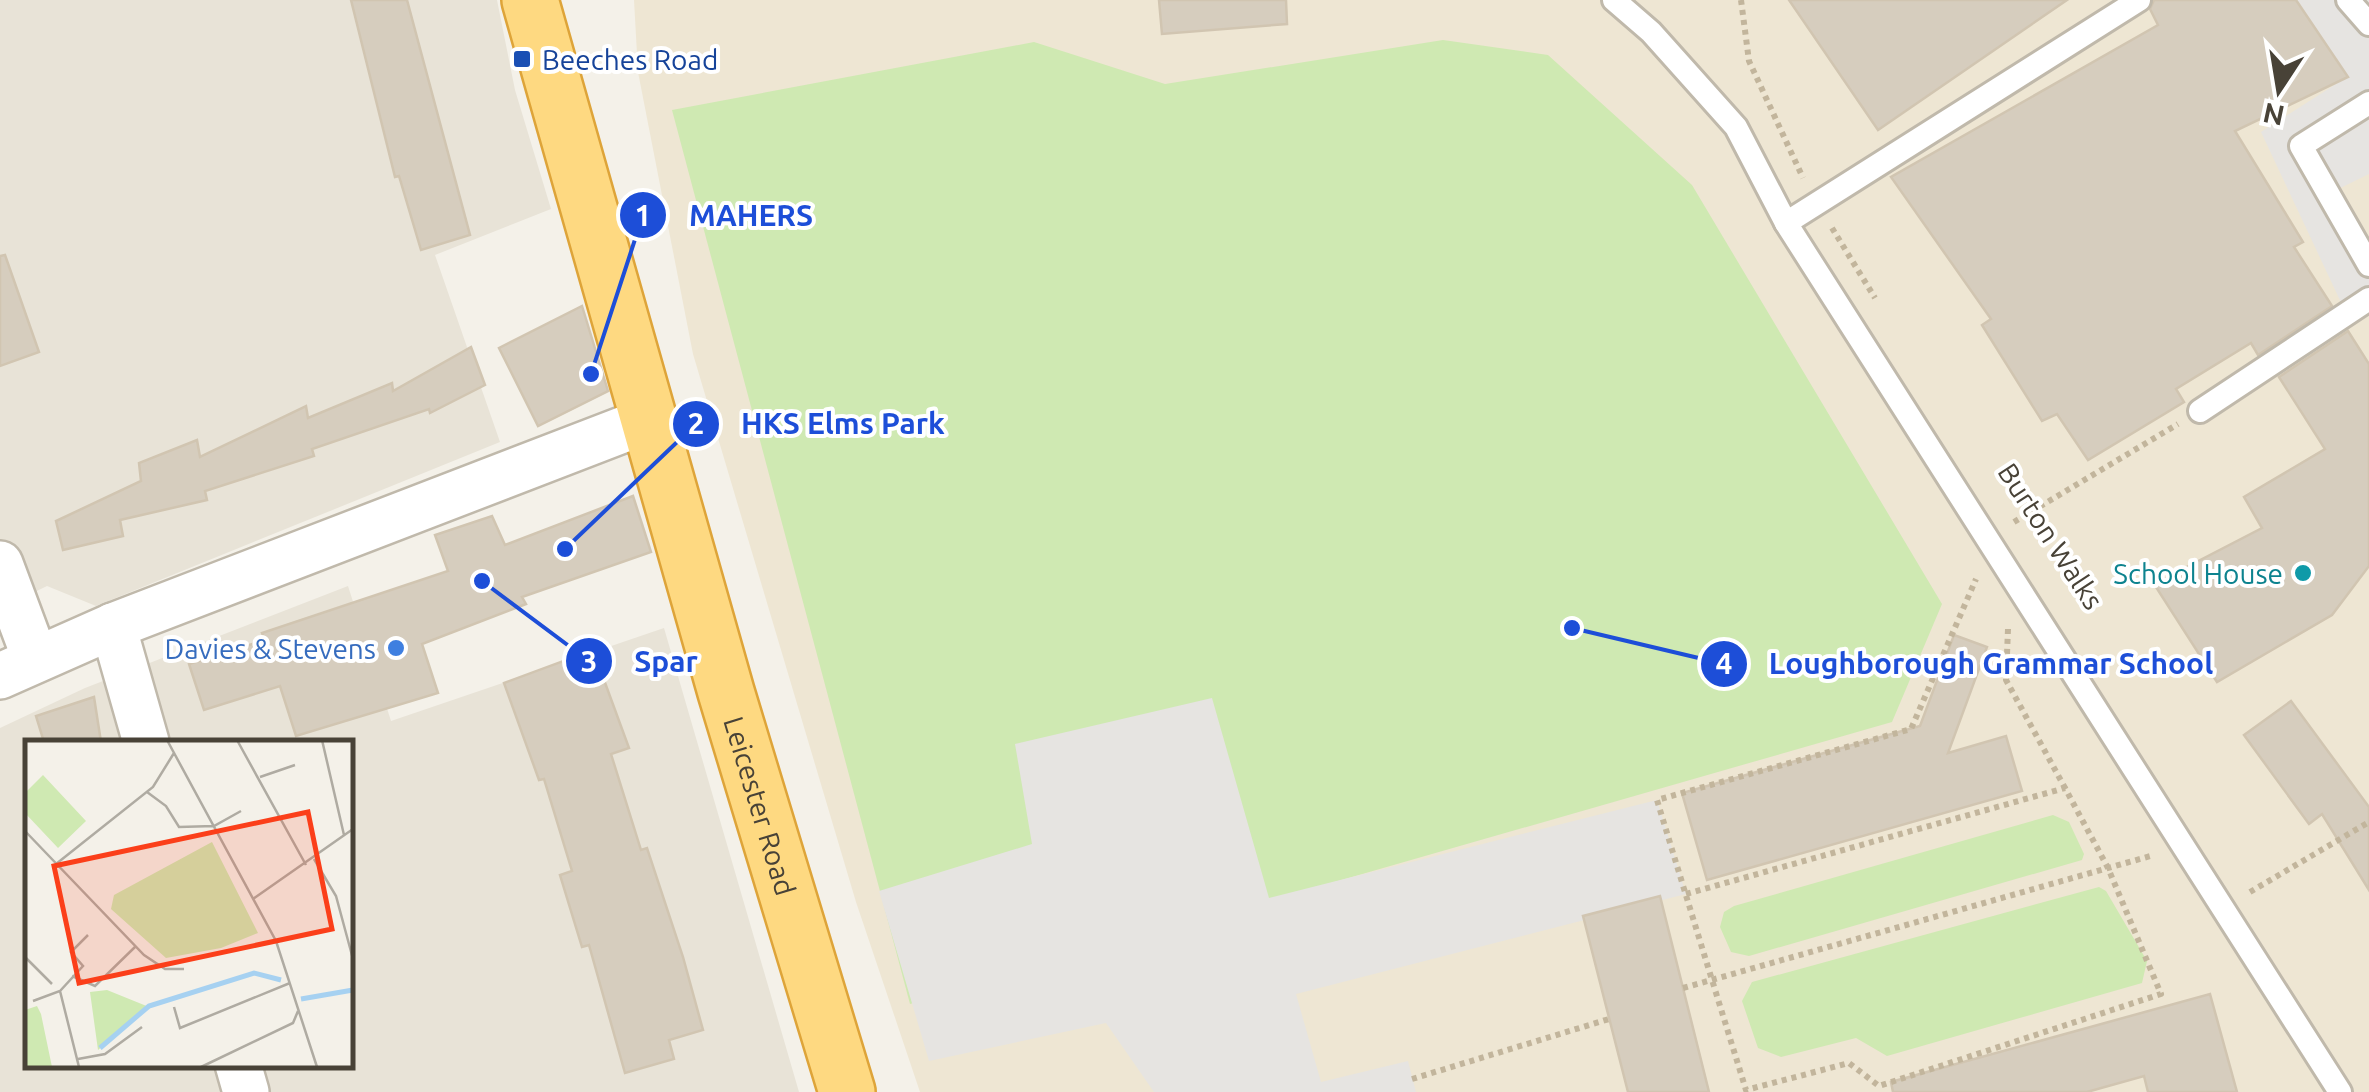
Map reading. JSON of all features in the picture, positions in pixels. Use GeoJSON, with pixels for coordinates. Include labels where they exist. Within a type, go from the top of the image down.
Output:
{"type":"FeatureCollection","features":[{"type":"Feature","properties":{"kind":"highway","name":"Leicester Road"},"geometry":{"type":"LineString","coordinates":[[530,0],[648,420],[846,1092]]}},
{"type":"Feature","properties":{"kind":"street"},"geometry":{"type":"LineString","coordinates":[[0,564],[18,667],[113,626],[648,420]]}},
{"type":"Feature","properties":{"kind":"street"},"geometry":{"type":"LineString","coordinates":[[113,626],[145,740]]}},
{"type":"Feature","properties":{"kind":"street"},"geometry":{"type":"LineString","coordinates":[[239,1067],[246,1092]]}},
{"type":"Feature","properties":{"kind":"lane"},"geometry":{"type":"LineString","coordinates":[[1614,0],[1651,32],[1736,128],[1786,223],[2340,1092]]}},
{"type":"Feature","properties":{"kind":"lane"},"geometry":{"type":"LineString","coordinates":[[1786,223],[2139,0]]}},
{"type":"Feature","properties":{"kind":"lane"},"geometry":{"type":"LineString","coordinates":[[2348,0],[2369,24]]}},
{"type":"Feature","properties":{"kind":"lane"},"geometry":{"type":"LineString","coordinates":[[2369,103],[2301,146],[2369,265]]}},
{"type":"Feature","properties":{"kind":"lane"},"geometry":{"type":"LineString","coordinates":[[2200,411],[2369,299]]}},
{"type":"Feature","properties":{"kind":"path"},"geometry":{"type":"LineString","coordinates":[[1741,0],[1742,33],[1761,94],[1817,203],[1876,300]]}},
{"type":"Feature","properties":{"kind":"path"},"geometry":{"type":"LineString","coordinates":[[2014,522],[2200,411]]}},
{"type":"Feature","properties":{"kind":"path","name":"Burton Walks"},"geometry":{"type":"LineString","coordinates":[[2004,506],[2023,536]]}},
{"type":"Feature","properties":{"kind":"path"},"geometry":{"type":"LineString","coordinates":[[1992,541],[1910,729],[1656,800],[1746,1090],[1849,1063],[1880,1086],[2160,994],[2108,868],[2006,680],[2008,617]]}},
{"type":"Feature","properties":{"kind":"path"},"geometry":{"type":"LineString","coordinates":[[1976,579],[1987,592]]}},
{"type":"Feature","properties":{"kind":"path"},"geometry":{"type":"LineString","coordinates":[[1686,894],[2065,788]]}},
{"type":"Feature","properties":{"kind":"path"},"geometry":{"type":"LineString","coordinates":[[2250,892],[2369,822]]}},
{"type":"Feature","properties":{"kind":"path"},"geometry":{"type":"LineString","coordinates":[[1683,988],[2182,847]]}},
{"type":"Feature","properties":{"kind":"path"},"geometry":{"type":"LineString","coordinates":[[2240,875],[2261,908]]}},
{"type":"Feature","properties":{"kind":"path"},"geometry":{"type":"LineString","coordinates":[[1412,1079],[1610,1019]]}},
{"type":"Feature","properties":{"kind":"shaded area"},"geometry":{"type":"Polygon","coordinates":[[[0,0],[497,0],[515,90],[551,209],[435,255],[500,442],[96,606],[47,586],[0,609],[0,0]]]}},
{"type":"Feature","properties":{"kind":"shaded area"},"geometry":{"type":"Polygon","coordinates":[[[634,0],[2369,0],[2369,1092],[920,1092],[856,902],[693,354],[638,72],[634,0]]]}},
{"type":"Feature","properties":{"kind":"shaded area"},"geometry":{"type":"Polygon","coordinates":[[[2297,0],[2369,0],[2369,174],[2328,194],[2369,248],[2369,297],[2345,311],[2261,132],[2347,77],[2297,0]]]}},
{"type":"Feature","properties":{"kind":"shaded area"},"geometry":{"type":"Polygon","coordinates":[[[348,586],[391,721],[664,628],[799,1092],[0,1092],[0,728],[85,688],[348,586]]]}},
{"type":"Feature","properties":{"kind":"shaded area"},"geometry":{"type":"Polygon","coordinates":[[[1212,698],[1269,898],[1657,800],[1686,894],[1296,994],[1321,1082],[1408,1061],[1416,1092],[1154,1092],[1106,1023],[929,1061],[879,891],[1032,844],[1015,744],[1212,698]]]}},
{"type":"Feature","properties":{"kind":"green space"},"geometry":{"type":"Polygon","coordinates":[[[1443,40],[1548,55],[1692,185],[1942,604],[1892,722],[910,1004],[672,110],[1034,42],[1165,84],[1443,40]]]}},
{"type":"Feature","properties":{"kind":"green space"},"geometry":{"type":"Polygon","coordinates":[[[2053,815],[2069,822],[2084,854],[2082,860],[1749,956],[1731,952],[1720,927],[1724,912],[1734,906],[2053,815]]]}},
{"type":"Feature","properties":{"kind":"green space"},"geometry":{"type":"Polygon","coordinates":[[[2099,887],[2106,891],[2147,961],[2142,983],[1887,1056],[1856,1038],[1781,1057],[1758,1048],[1742,1001],[1752,982],[2099,887]]]}},
{"type":"Feature","properties":{"kind":"building"},"geometry":{"type":"Polygon","coordinates":[[[351,0],[407,0],[470,235],[421,250],[399,176],[395,177],[351,0]]]}},
{"type":"Feature","properties":{"kind":"building"},"geometry":{"type":"Polygon","coordinates":[[[1159,0],[1286,0],[1287,24],[1162,34],[1159,0]]]}},
{"type":"Feature","properties":{"kind":"building"},"geometry":{"type":"Polygon","coordinates":[[[1789,0],[2067,0],[1878,130],[1789,0]]]}},
{"type":"Feature","properties":{"kind":"building"},"geometry":{"type":"Polygon","coordinates":[[[2154,0],[2296,0],[2348,77],[2235,131],[2303,242],[2294,247],[2332,306],[2258,355],[2251,343],[2176,389],[2184,402],[2088,460],[2057,414],[2042,421],[1982,325],[1991,319],[1891,177],[2158,25],[2150,9],[2154,0]]]}},
{"type":"Feature","properties":{"kind":"building"},"geometry":{"type":"Polygon","coordinates":[[[5,255],[39,352],[0,366],[0,256],[5,255]]]}},
{"type":"Feature","properties":{"kind":"building"},"geometry":{"type":"Polygon","coordinates":[[[582,306],[608,391],[538,426],[499,348],[582,306]]]}},
{"type":"Feature","properties":{"kind":"building"},"geometry":{"type":"Polygon","coordinates":[[[2348,331],[2369,364],[2369,566],[2332,615],[2217,682],[2154,584],[2262,528],[2244,497],[2325,449],[2279,377],[2348,331]]]}},
{"type":"Feature","properties":{"kind":"building"},"geometry":{"type":"Polygon","coordinates":[[[471,347],[485,385],[430,413],[429,409],[312,449],[314,456],[205,491],[207,500],[120,520],[123,536],[63,550],[56,521],[141,481],[139,463],[197,440],[200,457],[306,406],[308,418],[392,383],[393,391],[471,347]]]}},
{"type":"Feature","properties":{"kind":"building"},"geometry":{"type":"Polygon","coordinates":[[[633,496],[651,552],[522,597],[526,604],[422,644],[438,693],[296,736],[280,686],[204,710],[189,664],[265,640],[262,633],[448,571],[435,535],[492,516],[505,545],[633,496]]]}},
{"type":"Feature","properties":{"kind":"building"},"geometry":{"type":"Polygon","coordinates":[[[1954,635],[1987,647],[1948,753],[2006,736],[2022,791],[1707,880],[1682,793],[1920,726],[1954,635]]]}},
{"type":"Feature","properties":{"kind":"building"},"geometry":{"type":"Polygon","coordinates":[[[593,650],[629,748],[611,754],[641,850],[647,848],[703,1030],[669,1040],[674,1059],[625,1073],[589,945],[582,947],[560,875],[572,871],[544,779],[539,780],[504,683],[593,650]]]}},
{"type":"Feature","properties":{"kind":"building"},"geometry":{"type":"Polygon","coordinates":[[[94,697],[101,740],[43,740],[36,716],[94,697]]]}},
{"type":"Feature","properties":{"kind":"building"},"geometry":{"type":"Polygon","coordinates":[[[2291,701],[2369,807],[2369,890],[2322,814],[2309,824],[2244,735],[2291,701]]]}},
{"type":"Feature","properties":{"kind":"building"},"geometry":{"type":"Polygon","coordinates":[[[1660,896],[1709,1092],[1628,1092],[1583,916],[1660,896]]]}},
{"type":"Feature","properties":{"kind":"building"},"geometry":{"type":"Polygon","coordinates":[[[2210,994],[2237,1092],[2148,1092],[2144,1076],[2087,1092],[1893,1092],[1891,1082],[2210,994]]]}},
{"type":"Feature","properties":{"kind":"place","name":"Beeches Road"},"geometry":{"type":"Point","coordinates":[522,59]}},
{"type":"Feature","properties":{"kind":"place","name":"MAHERS"},"geometry":{"type":"Point","coordinates":[591,374]}},
{"type":"Feature","properties":{"kind":"place","name":"HKS Elms Park"},"geometry":{"type":"Point","coordinates":[565,549]}},
{"type":"Feature","properties":{"kind":"place","name":"School House"},"geometry":{"type":"Point","coordinates":[2303,573]}},
{"type":"Feature","properties":{"kind":"place","name":"Spar"},"geometry":{"type":"Point","coordinates":[482,581]}},
{"type":"Feature","properties":{"kind":"place","name":"Loughborough Grammar School"},"geometry":{"type":"Point","coordinates":[1572,628]}},
{"type":"Feature","properties":{"kind":"place","name":"Davies & Stevens"},"geometry":{"type":"Point","coordinates":[396,648]}}]}
